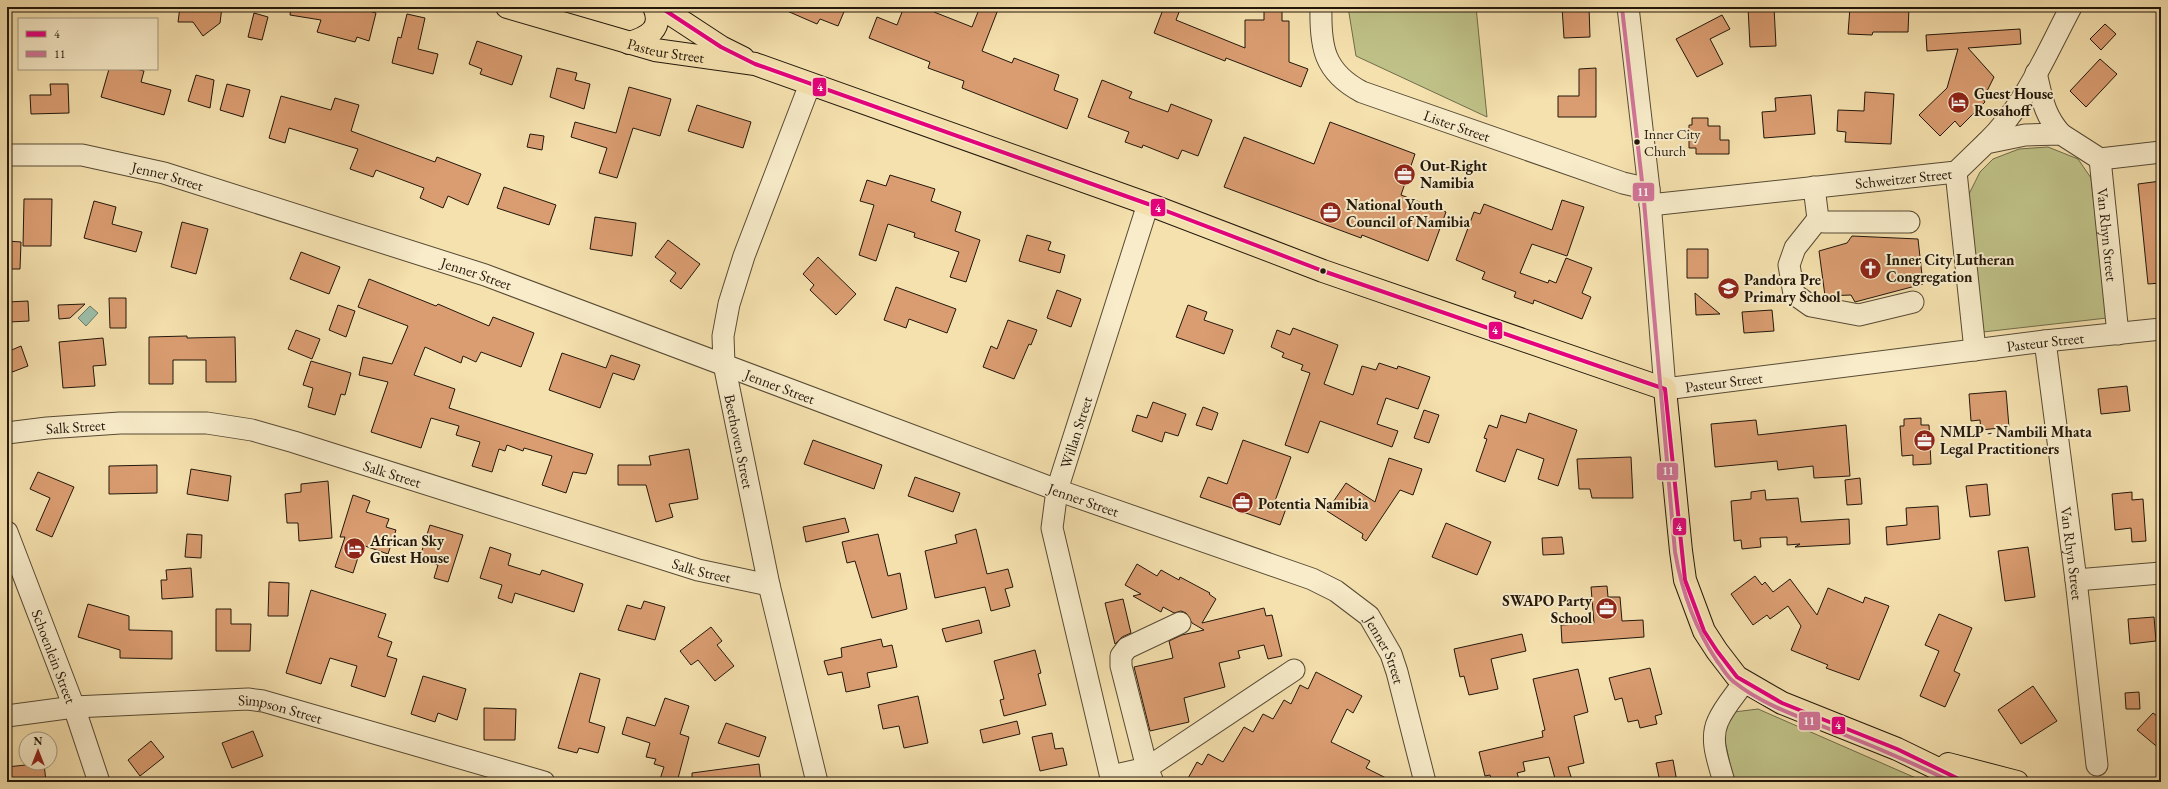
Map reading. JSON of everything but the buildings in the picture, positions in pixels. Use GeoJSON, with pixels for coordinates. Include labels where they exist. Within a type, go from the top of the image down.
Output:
{"type":"FeatureCollection","features":[{"type":"Feature","properties":{"kind":"main road","name":"Pasteur Street"},"geometry":{"type":"LineString","coordinates":[[507,7],[629,43],[689,56],[755,64],[1148,204],[1323,271],[1665,389]]}},
{"type":"Feature","properties":{"kind":"main road"},"geometry":{"type":"LineString","coordinates":[[629,43],[644,39],[653,31],[657,22],[654,7]]}},
{"type":"Feature","properties":{"kind":"main road"},"geometry":{"type":"LineString","coordinates":[[660,7],[721,47],[755,64]]}},
{"type":"Feature","properties":{"kind":"main road"},"geometry":{"type":"LineString","coordinates":[[1665,389],[1685,580],[1704,631],[1733,672],[1744,682],[1782,703],[1897,749],[1965,782]]}},
{"type":"Feature","properties":{"kind":"main road"},"geometry":{"type":"LineString","coordinates":[[1897,749],[2017,782]]}},
{"type":"Feature","properties":{"kind":"street","name":"Lister Street"},"geometry":{"type":"LineString","coordinates":[[1321,7],[1322,41],[1327,57],[1336,73],[1345,83],[1376,97],[1622,183],[1650,197]]}},
{"type":"Feature","properties":{"kind":"street"},"geometry":{"type":"LineString","coordinates":[[1628,7],[1650,197],[1665,389]]}},
{"type":"Feature","properties":{"kind":"street"},"geometry":{"type":"LineString","coordinates":[[1986,143],[2015,111],[2071,7]]}},
{"type":"Feature","properties":{"kind":"street"},"geometry":{"type":"LineString","coordinates":[[2036,73],[2045,110],[2051,122],[2061,134],[2100,159],[2161,152]]}},
{"type":"Feature","properties":{"kind":"street","name":"Beethoven Street"},"geometry":{"type":"LineString","coordinates":[[810,84],[744,256],[729,304],[723,336],[724,364],[769,585],[817,782]]}},
{"type":"Feature","properties":{"kind":"street"},"geometry":{"type":"LineString","coordinates":[[1986,143],[2025,135],[2061,134]]}},
{"type":"Feature","properties":{"kind":"street","name":"Schweitzer Street"},"geometry":{"type":"LineString","coordinates":[[1650,197],[1814,187],[1956,172],[1986,143]]}},
{"type":"Feature","properties":{"kind":"street","name":"Jenner Street"},"geometry":{"type":"LineString","coordinates":[[7,155],[82,155],[164,173],[484,274],[1057,490],[1312,579],[1336,591],[1369,616],[1391,654],[1425,782]]}},
{"type":"Feature","properties":{"kind":"street","name":"Van Rhyn Street"},"geometry":{"type":"LineString","coordinates":[[2100,159],[2118,334]]}},
{"type":"Feature","properties":{"kind":"street"},"geometry":{"type":"LineString","coordinates":[[1956,172],[1975,350]]}},
{"type":"Feature","properties":{"kind":"street"},"geometry":{"type":"LineString","coordinates":[[1814,187],[1818,219],[1795,248],[1789,265],[1794,294],[1811,306],[1859,315],[1913,302]]}},
{"type":"Feature","properties":{"kind":"street","name":"Willan Street"},"geometry":{"type":"LineString","coordinates":[[1111,779],[1052,528],[1057,490],[1148,204]]}},
{"type":"Feature","properties":{"kind":"street"},"geometry":{"type":"LineString","coordinates":[[1818,219],[1824,222],[1909,222]]}},
{"type":"Feature","properties":{"kind":"street","name":"Pasteur Street"},"geometry":{"type":"LineString","coordinates":[[1665,389],[2045,341],[2161,329]]}},
{"type":"Feature","properties":{"kind":"street","name":"Van Rhyn Street"},"geometry":{"type":"LineString","coordinates":[[2045,341],[2076,580],[2097,765]]}},
{"type":"Feature","properties":{"kind":"street","name":"Salk Street"},"geometry":{"type":"LineString","coordinates":[[7,433],[120,422],[207,423],[252,430],[698,570],[769,585]]}},
{"type":"Feature","properties":{"kind":"street","name":"Schoenlein Street"},"geometry":{"type":"LineString","coordinates":[[7,532],[74,707],[99,782]]}},
{"type":"Feature","properties":{"kind":"street"},"geometry":{"type":"LineString","coordinates":[[2076,580],[2161,573]]}},
{"type":"Feature","properties":{"kind":"street"},"geometry":{"type":"LineString","coordinates":[[1150,775],[1121,666],[1121,656],[1127,648],[1180,622]]}},
{"type":"Feature","properties":{"kind":"street"},"geometry":{"type":"LineString","coordinates":[[1111,779],[1150,775],[1294,670]]}},
{"type":"Feature","properties":{"kind":"street"},"geometry":{"type":"LineString","coordinates":[[1724,782],[1715,744],[1715,731],[1718,720],[1744,682]]}},
{"type":"Feature","properties":{"kind":"street","name":"Simpson Street"},"geometry":{"type":"LineString","coordinates":[[7,716],[74,707],[248,699],[263,701],[544,782]]}},
{"type":"Feature","properties":{"kind":"green space"},"geometry":{"type":"Polygon","coordinates":[[[1348,7],[1476,7],[1487,117],[1356,56],[1348,7]]]}},
{"type":"Feature","properties":{"kind":"green space"},"geometry":{"type":"Polygon","coordinates":[[[2048,147],[2078,159],[2091,178],[2107,318],[1983,332],[1969,194],[1980,172],[1993,159],[2019,149],[2048,147]]]}},
{"type":"Feature","properties":{"kind":"green space"},"geometry":{"type":"Polygon","coordinates":[[[1758,709],[1925,782],[1734,782],[1725,741],[1725,722],[1734,712],[1758,709]]]}},
{"type":"Feature","properties":{"kind":"shaded area"},"geometry":{"type":"Polygon","coordinates":[[[90,306],[98,313],[86,326],[78,318],[90,306]]]}},
{"type":"Feature","properties":{"kind":"transit line","name":"4"},"geometry":{"type":"LineString","coordinates":[[660,7],[721,47],[755,64],[1148,204],[1323,271],[1665,389]]}},
{"type":"Feature","properties":{"kind":"transit line","name":"11"},"geometry":{"type":"LineString","coordinates":[[1622,8],[1643,190],[1675,552],[1681,581],[1695,622],[1709,648],[1725,672],[1731,680],[1746,691],[1771,705],[1882,750],[1952,782]]}},
{"type":"Feature","properties":{"kind":"transit line","name":"4"},"geometry":{"type":"LineString","coordinates":[[1665,389],[1685,580],[1704,631],[1717,651],[1737,677],[1782,703],[1897,749],[1965,782]]}},
{"type":"Feature","properties":{"kind":"place","name":"Guest House Rosahoff"},"geometry":{"type":"Point","coordinates":[1959,102]}},
{"type":"Feature","properties":{"kind":"place","name":"Inner City Church"},"geometry":{"type":"Point","coordinates":[1637,142]}},
{"type":"Feature","properties":{"kind":"place","name":"Out-Right Namibia"},"geometry":{"type":"Point","coordinates":[1404,174]}},
{"type":"Feature","properties":{"kind":"place","name":"National Youth Council of Namibia"},"geometry":{"type":"Point","coordinates":[1330,213]}},
{"type":"Feature","properties":{"kind":"place","name":"Inner City Lutheran Congregation"},"geometry":{"type":"Point","coordinates":[1871,268]}},
{"type":"Feature","properties":{"kind":"place","name":"Pandora Pre Primary School"},"geometry":{"type":"Point","coordinates":[1729,288]}},
{"type":"Feature","properties":{"kind":"place","name":"NMLP - Nambili Mhata Legal Practitioners"},"geometry":{"type":"Point","coordinates":[1924,440]}},
{"type":"Feature","properties":{"kind":"place","name":"Potentia Namibia"},"geometry":{"type":"Point","coordinates":[1243,503]}},
{"type":"Feature","properties":{"kind":"place","name":"African Sky Guest House"},"geometry":{"type":"Point","coordinates":[354,549]}},
{"type":"Feature","properties":{"kind":"place","name":"SWAPO Party School"},"geometry":{"type":"Point","coordinates":[1607,609]}}]}
